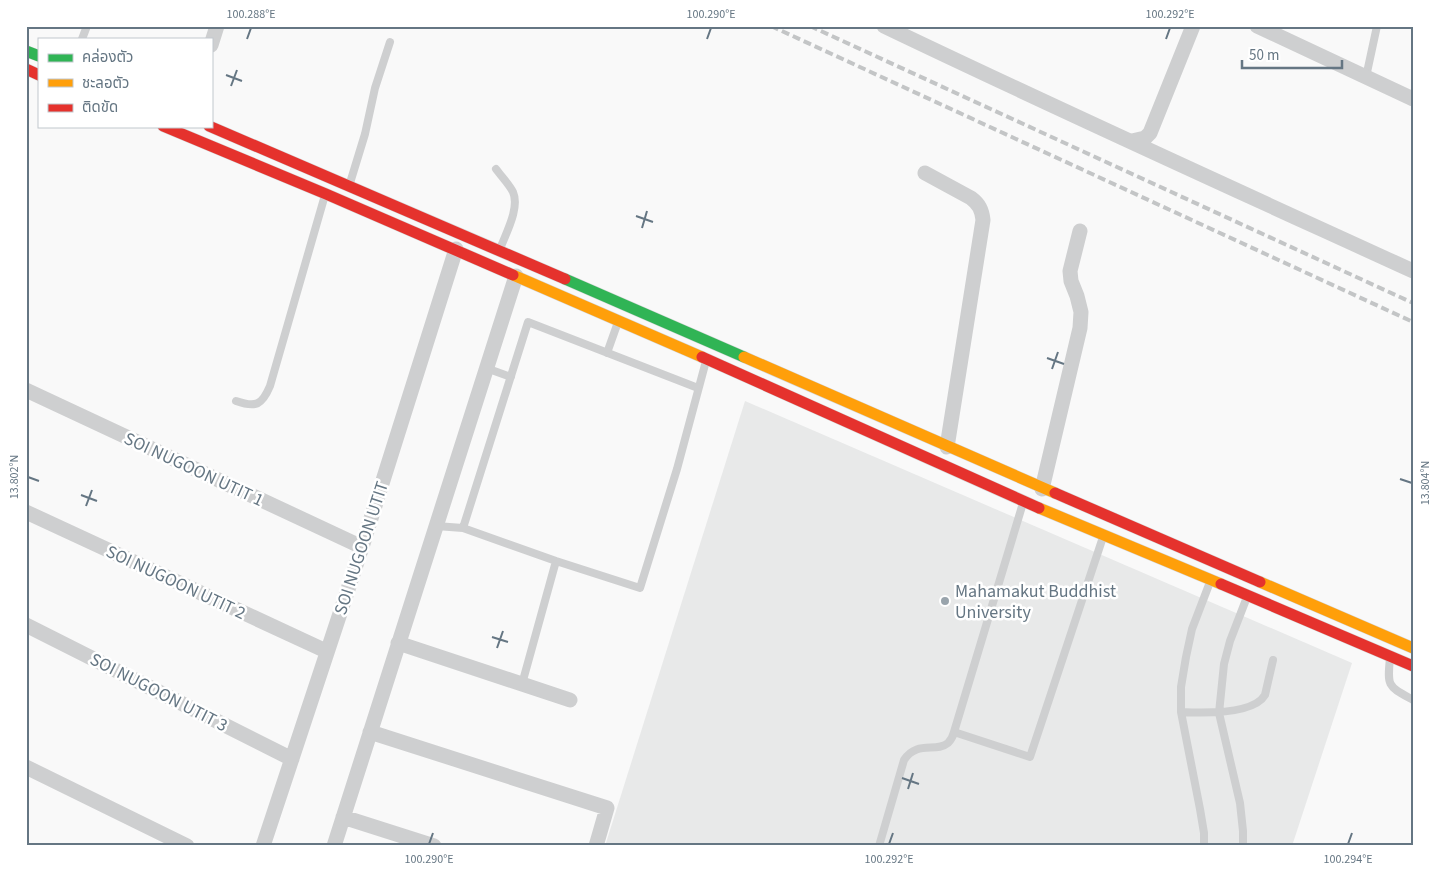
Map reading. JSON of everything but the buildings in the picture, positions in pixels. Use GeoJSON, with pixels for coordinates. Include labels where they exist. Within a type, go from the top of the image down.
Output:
{"type":"FeatureCollection","features":[{"type":"Feature","properties":{"kind":"main road"},"geometry":{"type":"LineString","coordinates":[[26,51],[38,56]]}},
{"type":"Feature","properties":{"kind":"main road"},"geometry":{"type":"LineString","coordinates":[[26,70],[38,75]]}},
{"type":"Feature","properties":{"kind":"main road"},"geometry":{"type":"LineString","coordinates":[[212,127],[499,250],[1042,489],[1413,648]]}},
{"type":"Feature","properties":{"kind":"main road"},"geometry":{"type":"LineString","coordinates":[[169,128],[619,320],[1024,502],[1413,666]]}},
{"type":"Feature","properties":{"kind":"main road"},"geometry":{"type":"LineString","coordinates":[[516,276],[523,261]]}},
{"type":"Feature","properties":{"kind":"main road"},"geometry":{"type":"LineString","coordinates":[[1211,580],[1216,564]]}},
{"type":"Feature","properties":{"kind":"main road"},"geometry":{"type":"LineString","coordinates":[[1248,595],[1253,580]]}},
{"type":"Feature","properties":{"kind":"street"},"geometry":{"type":"LineString","coordinates":[[212,42],[218,26]]}},
{"type":"Feature","properties":{"kind":"street"},"geometry":{"type":"LineString","coordinates":[[884,26],[1008,86],[1413,271]]}},
{"type":"Feature","properties":{"kind":"street"},"geometry":{"type":"LineString","coordinates":[[1132,141],[1145,138],[1150,133],[1194,26]]}},
{"type":"Feature","properties":{"kind":"street"},"geometry":{"type":"LineString","coordinates":[[1257,26],[1273,30],[1413,99]]}},
{"type":"Feature","properties":{"kind":"street"},"geometry":{"type":"LineString","coordinates":[[925,173],[978,203],[983,220],[947,447]]}},
{"type":"Feature","properties":{"kind":"street"},"geometry":{"type":"LineString","coordinates":[[1042,489],[1080,328],[1081,312],[1070,271],[1080,231]]}},
{"type":"Feature","properties":{"kind":"street","name":"SOI NUGOON UTIT"},"geometry":{"type":"LineString","coordinates":[[263,846],[362,547],[456,249]]}},
{"type":"Feature","properties":{"kind":"street"},"geometry":{"type":"LineString","coordinates":[[334,846],[516,276]]}},
{"type":"Feature","properties":{"kind":"street","name":"SOI NUGOON UTIT 1"},"geometry":{"type":"LineString","coordinates":[[26,390],[362,547]]}},
{"type":"Feature","properties":{"kind":"street","name":"SOI NUGOON UTIT 2"},"geometry":{"type":"LineString","coordinates":[[26,512],[326,651]]}},
{"type":"Feature","properties":{"kind":"street","name":"SOI NUGOON UTIT 3"},"geometry":{"type":"LineString","coordinates":[[26,625],[292,759]]}},
{"type":"Feature","properties":{"kind":"street"},"geometry":{"type":"LineString","coordinates":[[398,643],[570,700]]}},
{"type":"Feature","properties":{"kind":"street"},"geometry":{"type":"LineString","coordinates":[[370,732],[608,808],[596,846]]}},
{"type":"Feature","properties":{"kind":"street"},"geometry":{"type":"LineString","coordinates":[[26,767],[187,846]]}},
{"type":"Feature","properties":{"kind":"street"},"geometry":{"type":"LineString","coordinates":[[343,817],[434,846]]}},
{"type":"Feature","properties":{"kind":"lane"},"geometry":{"type":"LineString","coordinates":[[82,38],[87,26]]}},
{"type":"Feature","properties":{"kind":"lane"},"geometry":{"type":"LineString","coordinates":[[1366,77],[1377,26]]}},
{"type":"Feature","properties":{"kind":"lane"},"geometry":{"type":"LineString","coordinates":[[349,185],[365,134],[375,88],[390,42]]}},
{"type":"Feature","properties":{"kind":"lane"},"geometry":{"type":"LineString","coordinates":[[496,169],[513,192],[515,202],[515,209],[499,250]]}},
{"type":"Feature","properties":{"kind":"lane"},"geometry":{"type":"LineString","coordinates":[[236,401],[249,405],[258,404],[265,398],[326,194]]}},
{"type":"Feature","properties":{"kind":"lane"},"geometry":{"type":"LineString","coordinates":[[607,353],[619,320]]}},
{"type":"Feature","properties":{"kind":"lane"},"geometry":{"type":"LineString","coordinates":[[463,528],[528,322],[698,388]]}},
{"type":"Feature","properties":{"kind":"lane"},"geometry":{"type":"LineString","coordinates":[[436,526],[463,528],[640,588],[677,469],[707,359]]}},
{"type":"Feature","properties":{"kind":"lane"},"geometry":{"type":"LineString","coordinates":[[486,368],[511,377]]}},
{"type":"Feature","properties":{"kind":"lane"},"geometry":{"type":"LineString","coordinates":[[879,846],[907,755],[926,746],[942,746],[949,742],[954,732],[1024,502]]}},
{"type":"Feature","properties":{"kind":"lane"},"geometry":{"type":"LineString","coordinates":[[954,732],[1030,757],[1104,535]]}},
{"type":"Feature","properties":{"kind":"lane"},"geometry":{"type":"LineString","coordinates":[[522,684],[556,561]]}},
{"type":"Feature","properties":{"kind":"lane"},"geometry":{"type":"LineString","coordinates":[[1204,846],[1200,809],[1181,712],[1182,687],[1192,629],[1211,580]]}},
{"type":"Feature","properties":{"kind":"lane"},"geometry":{"type":"LineString","coordinates":[[1244,846],[1240,803],[1219,713],[1224,664],[1230,641],[1248,595]]}},
{"type":"Feature","properties":{"kind":"lane"},"geometry":{"type":"LineString","coordinates":[[1390,656],[1389,684],[1395,690],[1413,700]]}},
{"type":"Feature","properties":{"kind":"lane"},"geometry":{"type":"LineString","coordinates":[[1181,712],[1219,713],[1255,704],[1265,695],[1273,660]]}},
{"type":"Feature","properties":{"kind":"shaded area","name":"Mahamakut Buddhist University"},"geometry":{"type":"Polygon","coordinates":[[[745,401],[1352,663],[1292,846],[605,846],[745,401]]]}},
{"type":"Feature","properties":{"kind":"railway"},"geometry":{"type":"LineString","coordinates":[[771,26],[1413,322]]}},
{"type":"Feature","properties":{"kind":"railway"},"geometry":{"type":"LineString","coordinates":[[810,26],[1413,303]]}},
{"type":"Feature","properties":{"kind":"traffic: fast"},"geometry":{"type":"LineString","coordinates":[[26,51],[38,56]]}},
{"type":"Feature","properties":{"kind":"traffic: fast"},"geometry":{"type":"LineString","coordinates":[[565,279],[744,357]]}},
{"type":"Feature","properties":{"kind":"traffic: slow"},"geometry":{"type":"LineString","coordinates":[[513,275],[702,357]]}},
{"type":"Feature","properties":{"kind":"traffic: slow"},"geometry":{"type":"LineString","coordinates":[[744,357],[1055,493]]}},
{"type":"Feature","properties":{"kind":"traffic: slow"},"geometry":{"type":"LineString","coordinates":[[1039,508],[1221,584]]}},
{"type":"Feature","properties":{"kind":"traffic: slow"},"geometry":{"type":"LineString","coordinates":[[1260,582],[1413,648]]}},
{"type":"Feature","properties":{"kind":"traffic: jam"},"geometry":{"type":"LineString","coordinates":[[26,69],[38,75]]}},
{"type":"Feature","properties":{"kind":"traffic: jam"},"geometry":{"type":"LineString","coordinates":[[212,127],[565,279]]}},
{"type":"Feature","properties":{"kind":"traffic: jam"},"geometry":{"type":"LineString","coordinates":[[168,128],[513,275]]}},
{"type":"Feature","properties":{"kind":"traffic: jam"},"geometry":{"type":"LineString","coordinates":[[702,357],[1039,508]]}},
{"type":"Feature","properties":{"kind":"traffic: jam"},"geometry":{"type":"LineString","coordinates":[[1055,493],[1260,582]]}},
{"type":"Feature","properties":{"kind":"traffic: jam"},"geometry":{"type":"LineString","coordinates":[[1221,584],[1413,666]]}},
{"type":"Feature","properties":{"kind":"place","name":"Mahamakut Buddhist University"},"geometry":{"type":"Point","coordinates":[945,601]}}]}
